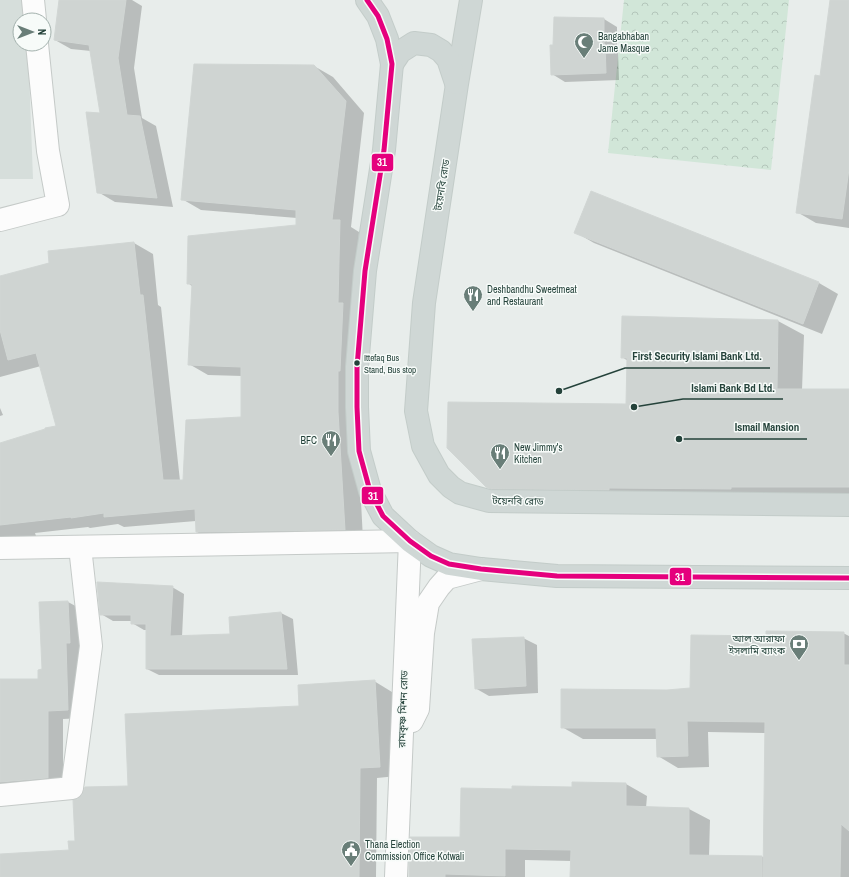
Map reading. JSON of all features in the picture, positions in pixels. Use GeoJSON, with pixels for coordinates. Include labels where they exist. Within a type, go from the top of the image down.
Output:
{"type":"FeatureCollection","features":[{"type":"Feature","properties":{"kind":"main road"},"geometry":{"type":"LineString","coordinates":[[367,0],[378,16],[387,39],[392,64],[384,150],[365,271],[357,367],[358,435],[360,451],[370,491],[383,516],[410,541],[431,556],[449,564],[481,569],[557,576],[849,578]]}},
{"type":"Feature","properties":{"kind":"main road","name":"টয়েনবি রোড"},"geometry":{"type":"LineString","coordinates":[[471,0],[424,303],[416,411],[423,446],[439,475],[451,487],[460,493],[489,501],[849,505]]}},
{"type":"Feature","properties":{"kind":"main road"},"geometry":{"type":"LineString","coordinates":[[392,64],[400,52],[414,43],[431,45],[441,51],[448,59],[457,84]]}},
{"type":"Feature","properties":{"kind":"street"},"geometry":{"type":"LineString","coordinates":[[33,0],[34,12]]}},
{"type":"Feature","properties":{"kind":"street"},"geometry":{"type":"LineString","coordinates":[[0,220],[58,205],[48,151],[39,52]]}},
{"type":"Feature","properties":{"kind":"street"},"geometry":{"type":"LineString","coordinates":[[0,548],[410,541]]}},
{"type":"Feature","properties":{"kind":"street","name":"রামকৃষ্ণ মিশন রোড"},"geometry":{"type":"LineString","coordinates":[[396,877],[410,541]]}},
{"type":"Feature","properties":{"kind":"street"},"geometry":{"type":"LineString","coordinates":[[0,795],[72,788],[91,646],[80,547]]}},
{"type":"Feature","properties":{"kind":"street"},"geometry":{"type":"LineString","coordinates":[[402,742],[418,709],[423,633],[428,603],[439,587],[448,578],[481,569]]}},
{"type":"Feature","properties":{"kind":"shaded area"},"geometry":{"type":"Polygon","coordinates":[[[0,0],[26,0],[27,12],[12,12],[12,52],[28,52],[33,179],[0,179],[0,0]]]}},
{"type":"Feature","properties":{"kind":"green space"},"geometry":{"type":"Polygon","coordinates":[[[624,0],[789,0],[771,170],[608,153],[624,0]]]}},
{"type":"Feature","properties":{"kind":"building"},"geometry":{"type":"Polygon","coordinates":[[[59,0],[126,0],[118,58],[127,115],[140,116],[157,198],[97,193],[86,112],[100,113],[89,45],[54,40],[59,0]]]}},
{"type":"Feature","properties":{"kind":"building"},"geometry":{"type":"Polygon","coordinates":[[[830,0],[849,0],[849,169],[842,219],[796,213],[815,75],[820,76],[830,0]]]}},
{"type":"Feature","properties":{"kind":"building"},"geometry":{"type":"Polygon","coordinates":[[[554,17],[604,18],[606,73],[551,75],[550,45],[553,45],[554,17]]]}},
{"type":"Feature","properties":{"kind":"building"},"geometry":{"type":"Polygon","coordinates":[[[194,64],[314,65],[346,101],[332,220],[340,220],[338,303],[343,303],[340,371],[338,371],[338,412],[345,530],[196,532],[195,509],[104,517],[104,513],[0,525],[0,443],[45,428],[56,426],[36,353],[8,360],[0,330],[0,276],[49,263],[48,251],[134,242],[140,295],[143,295],[163,480],[183,480],[186,420],[241,417],[241,367],[188,365],[192,284],[187,284],[188,236],[296,225],[296,210],[181,200],[194,64]]]}},
{"type":"Feature","properties":{"kind":"building"},"geometry":{"type":"Polygon","coordinates":[[[591,191],[819,282],[803,324],[574,233],[591,191]]]}},
{"type":"Feature","properties":{"kind":"building"},"geometry":{"type":"Polygon","coordinates":[[[622,316],[778,320],[777,389],[849,389],[849,487],[731,487],[731,489],[609,488],[609,490],[491,489],[486,487],[447,448],[448,402],[626,404],[627,358],[621,358],[622,316]]]}},
{"type":"Feature","properties":{"kind":"building"},"geometry":{"type":"Polygon","coordinates":[[[97,582],[173,586],[170,636],[230,634],[229,617],[281,612],[287,669],[146,669],[146,624],[131,624],[131,615],[100,615],[97,582]]]}},
{"type":"Feature","properties":{"kind":"building"},"geometry":{"type":"Polygon","coordinates":[[[68,601],[70,643],[66,643],[68,710],[48,711],[48,778],[0,782],[0,679],[38,679],[38,670],[42,669],[39,602],[68,601]]]}},
{"type":"Feature","properties":{"kind":"building"},"geometry":{"type":"Polygon","coordinates":[[[766,631],[844,632],[844,665],[849,665],[849,831],[841,824],[840,877],[763,877],[765,722],[687,721],[688,756],[657,757],[656,728],[561,728],[561,689],[667,690],[690,688],[691,635],[766,636],[766,631]]]}},
{"type":"Feature","properties":{"kind":"building"},"geometry":{"type":"Polygon","coordinates":[[[524,637],[526,686],[475,689],[472,639],[524,637]]]}},
{"type":"Feature","properties":{"kind":"building"},"geometry":{"type":"Polygon","coordinates":[[[375,680],[380,767],[360,768],[359,877],[0,877],[0,854],[69,850],[68,841],[75,841],[73,800],[78,799],[82,795],[85,787],[128,786],[125,714],[299,706],[298,685],[375,680]]]}},
{"type":"Feature","properties":{"kind":"building"},"geometry":{"type":"Polygon","coordinates":[[[572,782],[626,783],[626,806],[689,808],[689,855],[762,856],[762,877],[570,877],[571,850],[505,849],[505,876],[445,874],[445,877],[409,877],[410,837],[460,837],[461,788],[512,789],[512,786],[572,787],[572,782]]]}},
{"type":"Feature","properties":{"kind":"transit line","name":"31"},"geometry":{"type":"LineString","coordinates":[[367,0],[378,16],[387,39],[392,64],[384,150],[365,271],[357,367],[359,451],[370,491],[383,516],[410,541],[431,556],[449,564],[481,569],[557,576],[849,578]]}},
{"type":"Feature","properties":{"kind":"place","name":"Bangabhaban Jame Masque"},"geometry":{"type":"Point","coordinates":[584,59]}},
{"type":"Feature","properties":{"kind":"place","name":"Deshbandhu Sweetmeat and Restaurant"},"geometry":{"type":"Point","coordinates":[473,312]}},
{"type":"Feature","properties":{"kind":"place","name":"Ittefaq Bus Stand, Bus stop"},"geometry":{"type":"Point","coordinates":[357,363]}},
{"type":"Feature","properties":{"kind":"place","name":"First Security Islami Bank Ltd."},"geometry":{"type":"Point","coordinates":[559,391]}},
{"type":"Feature","properties":{"kind":"place","name":"Islami Bank Bd Ltd."},"geometry":{"type":"Point","coordinates":[634,407]}},
{"type":"Feature","properties":{"kind":"place","name":"Ismail Mansion"},"geometry":{"type":"Point","coordinates":[679,439]}},
{"type":"Feature","properties":{"kind":"place","name":"BFC"},"geometry":{"type":"Point","coordinates":[331,457]}},
{"type":"Feature","properties":{"kind":"place","name":"New Jimmy's Kitchen"},"geometry":{"type":"Point","coordinates":[500,470]}},
{"type":"Feature","properties":{"kind":"place","name":"আল আরাফা ইসলামি ব্যাংক"},"geometry":{"type":"Point","coordinates":[799,661]}},
{"type":"Feature","properties":{"kind":"place","name":"Thana Election Commission Office Kotwali"},"geometry":{"type":"Point","coordinates":[351,867]}}]}
